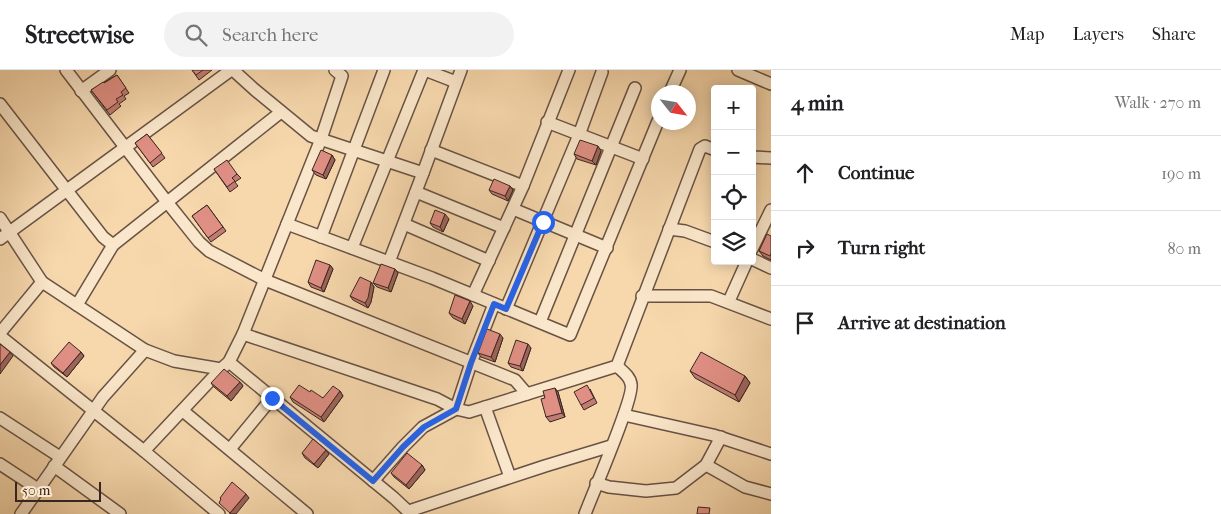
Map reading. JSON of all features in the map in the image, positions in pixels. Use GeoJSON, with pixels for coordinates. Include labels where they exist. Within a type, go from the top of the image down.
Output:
{"type":"FeatureCollection","features":[{"type":"Feature","properties":{"kind":"street"},"geometry":{"type":"LineString","coordinates":[[66,70],[167,202],[199,242],[210,251],[265,280],[515,380],[527,394]]}},
{"type":"Feature","properties":{"kind":"street"},"geometry":{"type":"LineString","coordinates":[[81,91],[110,70]]}},
{"type":"Feature","properties":{"kind":"street"},"geometry":{"type":"LineString","coordinates":[[0,240],[67,189],[232,70],[311,136],[423,173]]}},
{"type":"Feature","properties":{"kind":"street"},"geometry":{"type":"LineString","coordinates":[[144,451],[225,365],[243,334],[321,139],[342,76],[335,70]]}},
{"type":"Feature","properties":{"kind":"street"},"geometry":{"type":"LineString","coordinates":[[321,237],[384,70]]}},
{"type":"Feature","properties":{"kind":"street"},"geometry":{"type":"LineString","coordinates":[[352,248],[425,70],[456,82]]}},
{"type":"Feature","properties":{"kind":"street"},"geometry":{"type":"LineString","coordinates":[[389,262],[461,70]]}},
{"type":"Feature","properties":{"kind":"street"},"geometry":{"type":"LineString","coordinates":[[473,295],[523,186],[569,70]]}},
{"type":"Feature","properties":{"kind":"street"},"geometry":{"type":"LineString","coordinates":[[673,85],[680,70]]}},
{"type":"Feature","properties":{"kind":"street"},"geometry":{"type":"LineString","coordinates":[[738,70],[771,84]]}},
{"type":"Feature","properties":{"kind":"street"},"geometry":{"type":"LineString","coordinates":[[506,309],[579,135],[602,72]]}},
{"type":"Feature","properties":{"kind":"street"},"geometry":{"type":"LineString","coordinates":[[540,322],[635,88]]}},
{"type":"Feature","properties":{"kind":"street"},"geometry":{"type":"LineString","coordinates":[[0,104],[103,237],[114,245]]}},
{"type":"Feature","properties":{"kind":"street"},"geometry":{"type":"LineString","coordinates":[[77,306],[114,245],[281,112]]}},
{"type":"Feature","properties":{"kind":"street"},"geometry":{"type":"LineString","coordinates":[[547,122],[643,159]]}},
{"type":"Feature","properties":{"kind":"street"},"geometry":{"type":"LineString","coordinates":[[287,224],[389,262],[570,335],[654,130]]}},
{"type":"Feature","properties":{"kind":"street"},"geometry":{"type":"LineString","coordinates":[[617,366],[642,296],[700,148],[704,146],[711,149]]}},
{"type":"Feature","properties":{"kind":"street"},"geometry":{"type":"LineString","coordinates":[[431,150],[523,186]]}},
{"type":"Feature","properties":{"kind":"street"},"geometry":{"type":"LineString","coordinates":[[756,157],[771,158]]}},
{"type":"Feature","properties":{"kind":"street"},"geometry":{"type":"LineString","coordinates":[[416,192],[504,228]]}},
{"type":"Feature","properties":{"kind":"street"},"geometry":{"type":"LineString","coordinates":[[513,209],[607,248]]}},
{"type":"Feature","properties":{"kind":"street"},"geometry":{"type":"LineString","coordinates":[[756,241],[771,210]]}},
{"type":"Feature","properties":{"kind":"street"},"geometry":{"type":"LineString","coordinates":[[0,218],[42,282],[145,350],[174,361],[225,365],[272,398],[410,512],[510,477],[611,446]]}},
{"type":"Feature","properties":{"kind":"street"},"geometry":{"type":"LineString","coordinates":[[404,224],[489,261]]}},
{"type":"Feature","properties":{"kind":"street"},"geometry":{"type":"LineString","coordinates":[[669,229],[685,231],[711,241]]}},
{"type":"Feature","properties":{"kind":"street"},"geometry":{"type":"LineString","coordinates":[[756,261],[771,268]]}},
{"type":"Feature","properties":{"kind":"street"},"geometry":{"type":"LineString","coordinates":[[729,302],[745,265]]}},
{"type":"Feature","properties":{"kind":"street"},"geometry":{"type":"LineString","coordinates":[[42,282],[1,332],[219,514]]}},
{"type":"Feature","properties":{"kind":"street"},"geometry":{"type":"LineString","coordinates":[[642,296],[711,296],[770,315]]}},
{"type":"Feature","properties":{"kind":"street"},"geometry":{"type":"LineString","coordinates":[[373,481],[403,447],[424,427],[456,409],[471,363],[494,304]]}},
{"type":"Feature","properties":{"kind":"street"},"geometry":{"type":"LineString","coordinates":[[243,334],[468,412],[617,366]]}},
{"type":"Feature","properties":{"kind":"street"},"geometry":{"type":"LineString","coordinates":[[21,514],[103,397],[145,350]]}},
{"type":"Feature","properties":{"kind":"street"},"geometry":{"type":"LineString","coordinates":[[585,514],[624,415],[631,392],[632,384],[617,366]]}},
{"type":"Feature","properties":{"kind":"street"},"geometry":{"type":"LineString","coordinates":[[230,449],[272,398]]}},
{"type":"Feature","properties":{"kind":"street"},"geometry":{"type":"LineString","coordinates":[[485,406],[510,477]]}},
{"type":"Feature","properties":{"kind":"street"},"geometry":{"type":"LineString","coordinates":[[183,411],[307,514]]}},
{"type":"Feature","properties":{"kind":"street"},"geometry":{"type":"LineString","coordinates":[[624,415],[721,438],[771,454]]}},
{"type":"Feature","properties":{"kind":"street"},"geometry":{"type":"LineString","coordinates":[[0,418],[120,514]]}},
{"type":"Feature","properties":{"kind":"street"},"geometry":{"type":"LineString","coordinates":[[596,483],[609,487],[646,491],[676,488],[706,465],[721,438]]}},
{"type":"Feature","properties":{"kind":"street"},"geometry":{"type":"LineString","coordinates":[[0,464],[38,489]]}},
{"type":"Feature","properties":{"kind":"street"},"geometry":{"type":"LineString","coordinates":[[706,465],[745,487],[771,494]]}},
{"type":"Feature","properties":{"kind":"building"},"geometry":{"type":"Polygon","coordinates":[[[192,70],[203,70],[196,75],[192,70]]]}},
{"type":"Feature","properties":{"kind":"building"},"geometry":{"type":"Polygon","coordinates":[[[117,75],[126,88],[121,92],[123,95],[116,99],[118,102],[107,110],[91,90],[117,75]]]}},
{"type":"Feature","properties":{"kind":"building"},"geometry":{"type":"Polygon","coordinates":[[[147,134],[162,153],[150,163],[135,143],[147,134]]]}},
{"type":"Feature","properties":{"kind":"building"},"geometry":{"type":"Polygon","coordinates":[[[580,140],[598,146],[592,161],[574,154],[580,140]]]}},
{"type":"Feature","properties":{"kind":"building"},"geometry":{"type":"Polygon","coordinates":[[[321,150],[332,155],[323,175],[312,170],[321,150]]]}},
{"type":"Feature","properties":{"kind":"building"},"geometry":{"type":"Polygon","coordinates":[[[227,160],[237,174],[232,178],[235,181],[227,187],[214,169],[227,160]]]}},
{"type":"Feature","properties":{"kind":"building"},"geometry":{"type":"Polygon","coordinates":[[[494,179],[510,186],[505,196],[489,190],[494,179]]]}},
{"type":"Feature","properties":{"kind":"building"},"geometry":{"type":"Polygon","coordinates":[[[207,205],[223,227],[208,238],[192,216],[207,205]]]}},
{"type":"Feature","properties":{"kind":"building"},"geometry":{"type":"Polygon","coordinates":[[[435,210],[445,214],[440,227],[430,223],[435,210]]]}},
{"type":"Feature","properties":{"kind":"building"},"geometry":{"type":"Polygon","coordinates":[[[767,234],[771,236],[770,256],[759,251],[767,234]]]}},
{"type":"Feature","properties":{"kind":"building"},"geometry":{"type":"Polygon","coordinates":[[[316,260],[330,265],[321,288],[308,282],[316,260]]]}},
{"type":"Feature","properties":{"kind":"building"},"geometry":{"type":"Polygon","coordinates":[[[381,264],[395,269],[388,288],[373,283],[381,264]]]}},
{"type":"Feature","properties":{"kind":"building"},"geometry":{"type":"Polygon","coordinates":[[[360,277],[371,282],[368,298],[365,303],[350,296],[360,277]]]}},
{"type":"Feature","properties":{"kind":"building"},"geometry":{"type":"Polygon","coordinates":[[[455,295],[470,301],[462,319],[449,313],[455,295]]]}},
{"type":"Feature","properties":{"kind":"building"},"geometry":{"type":"Polygon","coordinates":[[[487,329],[500,334],[491,357],[478,353],[487,329]]]}},
{"type":"Feature","properties":{"kind":"building"},"geometry":{"type":"Polygon","coordinates":[[[516,340],[528,344],[520,366],[508,363],[516,340]]]}},
{"type":"Feature","properties":{"kind":"building"},"geometry":{"type":"Polygon","coordinates":[[[69,342],[81,352],[63,373],[51,363],[69,342]]]}},
{"type":"Feature","properties":{"kind":"building"},"geometry":{"type":"Polygon","coordinates":[[[0,344],[10,352],[0,365],[0,344]]]}},
{"type":"Feature","properties":{"kind":"building"},"geometry":{"type":"Polygon","coordinates":[[[701,352],[745,376],[735,395],[690,371],[701,352]]]}},
{"type":"Feature","properties":{"kind":"building"},"geometry":{"type":"Polygon","coordinates":[[[224,369],[240,382],[227,396],[211,383],[224,369]]]}},
{"type":"Feature","properties":{"kind":"building"},"geometry":{"type":"Polygon","coordinates":[[[299,385],[323,398],[333,386],[340,391],[321,417],[290,397],[299,385]]]}},
{"type":"Feature","properties":{"kind":"building"},"geometry":{"type":"Polygon","coordinates":[[[587,385],[594,398],[581,405],[574,392],[587,385]]]}},
{"type":"Feature","properties":{"kind":"building"},"geometry":{"type":"Polygon","coordinates":[[[555,388],[562,413],[546,417],[541,399],[545,398],[543,391],[555,388]]]}},
{"type":"Feature","properties":{"kind":"building"},"geometry":{"type":"Polygon","coordinates":[[[313,439],[326,450],[314,464],[302,453],[313,439]]]}},
{"type":"Feature","properties":{"kind":"building"},"geometry":{"type":"Polygon","coordinates":[[[407,453],[422,465],[406,485],[391,473],[407,453]]]}},
{"type":"Feature","properties":{"kind":"building"},"geometry":{"type":"Polygon","coordinates":[[[232,482],[246,494],[230,513],[219,503],[220,498],[232,482]]]}},
{"type":"Feature","properties":{"kind":"building"},"geometry":{"type":"Polygon","coordinates":[[[698,507],[710,508],[709,514],[697,514],[698,507]]]}},
{"type":"Feature","properties":{"kind":"route"},"geometry":{"type":"LineString","coordinates":[[272,398],[373,481],[403,447],[424,427],[456,409],[471,363],[494,304],[506,309],[543,222]]}}]}
